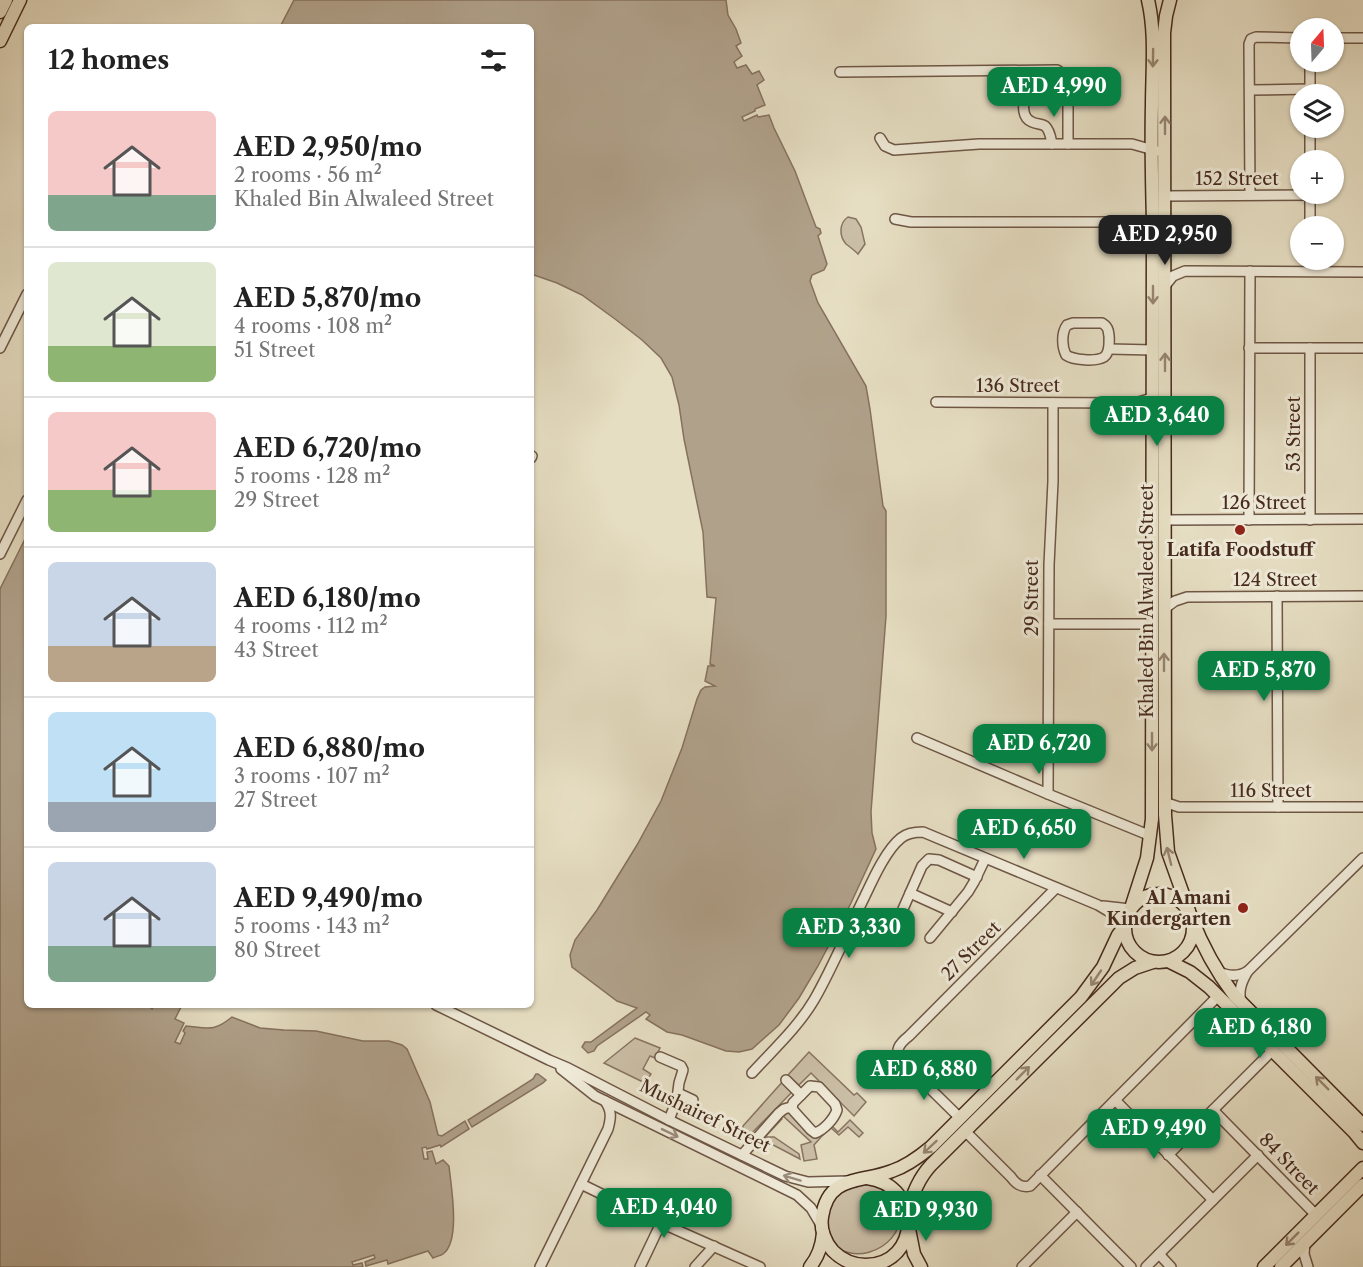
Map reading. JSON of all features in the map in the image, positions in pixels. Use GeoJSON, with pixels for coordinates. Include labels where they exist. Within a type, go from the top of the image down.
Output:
{"type":"FeatureCollection","features":[{"type":"Feature","properties":{"kind":"main road"},"geometry":{"type":"LineString","coordinates":[[0,12],[6,0]]}},
{"type":"Feature","properties":{"kind":"main road"},"geometry":{"type":"LineString","coordinates":[[0,41],[20,0]]}},
{"type":"Feature","properties":{"kind":"main road","name":"Khaled Bin Alwaleed Street"},"geometry":{"type":"LineString","coordinates":[[1148,0],[1153,34],[1152,404],[1158,429]]}},
{"type":"Feature","properties":{"kind":"main road","name":"Khaled Bin Alwaleed Street"},"geometry":{"type":"LineString","coordinates":[[1170,0],[1164,33],[1165,286],[1158,429],[1164,520],[1164,802],[1168,852],[1190,914],[1206,952],[1217,971],[1241,1002],[1356,1123]]}},
{"type":"Feature","properties":{"kind":"main road","name":"Khaled Bin Alwaleed Street"},"geometry":{"type":"LineString","coordinates":[[1130,908],[1147,858],[1151,836],[1152,624],[1159,446]]}},
{"type":"Feature","properties":{"kind":"main road"},"geometry":{"type":"LineString","coordinates":[[810,1267],[821,1248],[823,1209],[831,1194],[850,1180],[890,1172],[912,1162],[931,1147],[1088,989],[1103,967],[1124,926],[1130,908],[1139,900],[1149,895],[1161,894],[1181,903],[1190,914],[1193,926],[1189,944],[1184,952],[1168,961],[1153,962],[1135,968],[1119,978],[965,1131],[924,1173],[913,1192],[904,1241],[889,1258],[875,1264]]}},
{"type":"Feature","properties":{"kind":"main road"},"geometry":{"type":"LineString","coordinates":[[1124,926],[1125,937],[1130,946],[1144,959],[1153,962]]}},
{"type":"Feature","properties":{"kind":"main road"},"geometry":{"type":"LineString","coordinates":[[1168,961],[1200,979],[1272,1051],[1356,1123],[1363,1143]]}},
{"type":"Feature","properties":{"kind":"main road"},"geometry":{"type":"LineString","coordinates":[[1264,1267],[1363,1168]]}},
{"type":"Feature","properties":{"kind":"main road"},"geometry":{"type":"LineString","coordinates":[[867,1178],[880,1180],[891,1187],[904,1202],[914,1254],[921,1267]]}},
{"type":"Feature","properties":{"kind":"main road"},"geometry":{"type":"LineString","coordinates":[[1281,1267],[1363,1185]]}},
{"type":"Feature","properties":{"kind":"main road"},"geometry":{"type":"LineString","coordinates":[[822,1229],[833,1251],[845,1260],[859,1264]]}},
{"type":"Feature","properties":{"kind":"main road"},"geometry":{"type":"LineString","coordinates":[[842,1267],[875,1264],[889,1267]]}},
{"type":"Feature","properties":{"kind":"street"},"geometry":{"type":"LineString","coordinates":[[1250,195],[1248,47],[1251,39],[1260,36],[1290,38]]}},
{"type":"Feature","properties":{"kind":"street"},"geometry":{"type":"LineString","coordinates":[[1344,38],[1363,38]]}},
{"type":"Feature","properties":{"kind":"street"},"geometry":{"type":"LineString","coordinates":[[840,72],[1057,70],[1068,82],[1068,144]]}},
{"type":"Feature","properties":{"kind":"street"},"geometry":{"type":"LineString","coordinates":[[1250,90],[1290,91]]}},
{"type":"Feature","properties":{"kind":"street"},"geometry":{"type":"LineString","coordinates":[[1025,92],[1023,112],[1026,118],[1048,129],[1052,144]]}},
{"type":"Feature","properties":{"kind":"street"},"geometry":{"type":"LineString","coordinates":[[880,138],[885,146],[894,150],[979,144],[1132,144],[1165,152]]}},
{"type":"Feature","properties":{"kind":"street","name":"152 Street"},"geometry":{"type":"LineString","coordinates":[[1165,196],[1290,194]]}},
{"type":"Feature","properties":{"kind":"street"},"geometry":{"type":"LineString","coordinates":[[897,223],[1153,222]]}},
{"type":"Feature","properties":{"kind":"street"},"geometry":{"type":"LineString","coordinates":[[1165,258],[1174,266],[1185,271]]}},
{"type":"Feature","properties":{"kind":"street"},"geometry":{"type":"LineString","coordinates":[[1165,286],[1173,276],[1185,271],[1363,272]]}},
{"type":"Feature","properties":{"kind":"street"},"geometry":{"type":"LineString","coordinates":[[1249,520],[1250,271]]}},
{"type":"Feature","properties":{"kind":"street"},"geometry":{"type":"LineString","coordinates":[[0,348],[24,300]]}},
{"type":"Feature","properties":{"kind":"street"},"geometry":{"type":"LineString","coordinates":[[1073,323],[1104,324],[1108,332],[1108,349],[1105,356],[1099,359],[1069,357],[1064,349],[1065,327],[1073,323]]}},
{"type":"Feature","properties":{"kind":"street"},"geometry":{"type":"LineString","coordinates":[[1249,348],[1363,348]]}},
{"type":"Feature","properties":{"kind":"street","name":"53 Street"},"geometry":{"type":"LineString","coordinates":[[1310,348],[1310,520]]}},
{"type":"Feature","properties":{"kind":"street"},"geometry":{"type":"LineString","coordinates":[[1108,349],[1153,350]]}},
{"type":"Feature","properties":{"kind":"street","name":"136 Street"},"geometry":{"type":"LineString","coordinates":[[936,402],[1152,404]]}},
{"type":"Feature","properties":{"kind":"street","name":"29 Street"},"geometry":{"type":"LineString","coordinates":[[1048,794],[1048,624],[1053,403]]}},
{"type":"Feature","properties":{"kind":"street"},"geometry":{"type":"LineString","coordinates":[[0,554],[24,506]]}},
{"type":"Feature","properties":{"kind":"street","name":"126 Street"},"geometry":{"type":"LineString","coordinates":[[1164,520],[1363,519]]}},
{"type":"Feature","properties":{"kind":"street"},"geometry":{"type":"LineString","coordinates":[[1164,583],[1174,592],[1187,597]]}},
{"type":"Feature","properties":{"kind":"street"},"geometry":{"type":"LineString","coordinates":[[1277,596],[1278,807]]}},
{"type":"Feature","properties":{"kind":"street","name":"124 Street"},"geometry":{"type":"LineString","coordinates":[[1164,609],[1175,601],[1187,597],[1363,596]]}},
{"type":"Feature","properties":{"kind":"street"},"geometry":{"type":"LineString","coordinates":[[1048,624],[1152,624]]}},
{"type":"Feature","properties":{"kind":"street"},"geometry":{"type":"LineString","coordinates":[[917,738],[1151,836]]}},
{"type":"Feature","properties":{"kind":"street","name":"116 Street"},"geometry":{"type":"LineString","coordinates":[[1164,802],[1179,807]]}},
{"type":"Feature","properties":{"kind":"street","name":"116 Street"},"geometry":{"type":"LineString","coordinates":[[1165,815],[1169,810],[1179,807],[1363,807]]}},
{"type":"Feature","properties":{"kind":"street"},"geometry":{"type":"LineString","coordinates":[[752,1073],[798,1022],[814,1000],[873,880],[900,838],[907,834],[922,832],[1098,905],[1124,926]]}},
{"type":"Feature","properties":{"kind":"street"},"geometry":{"type":"LineString","coordinates":[[948,864],[956,847]]}},
{"type":"Feature","properties":{"kind":"street"},"geometry":{"type":"LineString","coordinates":[[1217,971],[1229,976],[1243,975],[1363,858]]}},
{"type":"Feature","properties":{"kind":"street"},"geometry":{"type":"LineString","coordinates":[[903,909],[922,866],[929,860],[936,859],[977,877]]}},
{"type":"Feature","properties":{"kind":"street"},"geometry":{"type":"LineString","coordinates":[[930,938],[968,892],[986,859]]}},
{"type":"Feature","properties":{"kind":"street","name":"27 Street"},"geometry":{"type":"LineString","coordinates":[[960,1118],[898,1057],[897,1048],[1056,888]]}},
{"type":"Feature","properties":{"kind":"street"},"geometry":{"type":"LineString","coordinates":[[910,893],[952,912]]}},
{"type":"Feature","properties":{"kind":"street"},"geometry":{"type":"LineString","coordinates":[[1098,905],[1130,908]]}},
{"type":"Feature","properties":{"kind":"street"},"geometry":{"type":"LineString","coordinates":[[1241,1002],[1241,983],[1248,971]]}},
{"type":"Feature","properties":{"kind":"street"},"geometry":{"type":"LineString","coordinates":[[965,1131],[1018,1185],[1030,1186],[1218,996]]}},
{"type":"Feature","properties":{"kind":"street","name":"Mushairef Street"},"geometry":{"type":"LineString","coordinates":[[442,1008],[785,1176],[819,1182],[850,1180]]}},
{"type":"Feature","properties":{"kind":"street"},"geometry":{"type":"LineString","coordinates":[[1168,1155],[1272,1051]]}},
{"type":"Feature","properties":{"kind":"street"},"geometry":{"type":"LineString","coordinates":[[660,1057],[682,1067],[676,1103],[669,1120]]}},
{"type":"Feature","properties":{"kind":"street","name":"Mushairef Street"},"geometry":{"type":"LineString","coordinates":[[549,1060],[587,1091],[605,1101],[797,1195],[812,1208],[822,1229]]}},
{"type":"Feature","properties":{"kind":"street"},"geometry":{"type":"LineString","coordinates":[[786,1080],[801,1095]]}},
{"type":"Feature","properties":{"kind":"street"},"geometry":{"type":"LineString","coordinates":[[742,1155],[781,1111],[791,1107],[810,1086],[816,1086],[835,1104],[837,1113],[820,1131],[815,1133],[791,1107]]}},
{"type":"Feature","properties":{"kind":"street"},"geometry":{"type":"LineString","coordinates":[[678,1093],[693,1100]]}},
{"type":"Feature","properties":{"kind":"street"},"geometry":{"type":"LineString","coordinates":[[1114,1100],[1213,1200]]}},
{"type":"Feature","properties":{"kind":"street"},"geometry":{"type":"LineString","coordinates":[[605,1101],[611,1114],[608,1129]]}},
{"type":"Feature","properties":{"kind":"street"},"geometry":{"type":"LineString","coordinates":[[540,1267],[617,1107],[624,1102],[632,1101]]}},
{"type":"Feature","properties":{"kind":"street","name":"84 Street"},"geometry":{"type":"LineString","coordinates":[[1213,1110],[1316,1215]]}},
{"type":"Feature","properties":{"kind":"street"},"geometry":{"type":"LineString","coordinates":[[608,1129],[618,1118],[631,1114]]}},
{"type":"Feature","properties":{"kind":"street"},"geometry":{"type":"LineString","coordinates":[[1146,1267],[1258,1155]]}},
{"type":"Feature","properties":{"kind":"street"},"geometry":{"type":"LineString","coordinates":[[1038,1177],[1077,1212],[1131,1267]]}},
{"type":"Feature","properties":{"kind":"street"},"geometry":{"type":"LineString","coordinates":[[581,1184],[760,1267]]}},
{"type":"Feature","properties":{"kind":"street"},"geometry":{"type":"LineString","coordinates":[[1022,1267],[1077,1212]]}},
{"type":"Feature","properties":{"kind":"street"},"geometry":{"type":"LineString","coordinates":[[640,1267],[661,1223]]}},
{"type":"Feature","properties":{"kind":"street"},"geometry":{"type":"LineString","coordinates":[[1305,1243],[1304,1254],[1308,1267]]}},
{"type":"Feature","properties":{"kind":"street"},"geometry":{"type":"LineString","coordinates":[[695,1267],[714,1246]]}},
{"type":"Feature","properties":{"kind":"street"},"geometry":{"type":"LineString","coordinates":[[1159,1254],[1171,1267]]}},
{"type":"Feature","properties":{"kind":"shaded area"},"geometry":{"type":"Polygon","coordinates":[[[294,0],[726,0],[728,15],[741,43],[736,46],[742,56],[734,62],[737,68],[746,65],[752,74],[759,71],[764,80],[757,85],[765,105],[742,117],[744,121],[757,115],[758,117],[769,115],[795,171],[816,227],[820,229],[821,233],[818,236],[827,264],[824,270],[812,275],[810,281],[818,303],[866,386],[883,506],[886,511],[886,616],[871,812],[872,833],[876,849],[851,903],[799,998],[779,1025],[752,1049],[739,1052],[726,1051],[667,1032],[646,1019],[650,1015],[646,1012],[597,1046],[594,1051],[588,1053],[582,1047],[585,1042],[591,1042],[637,1008],[617,1001],[572,967],[570,955],[575,940],[597,910],[661,801],[701,690],[715,686],[705,681],[708,666],[715,666],[710,664],[716,598],[707,597],[703,532],[672,377],[661,358],[615,319],[582,295],[534,275],[534,24],[282,24],[294,0]]]}},
{"type":"Feature","properties":{"kind":"shaded area"},"geometry":{"type":"Polygon","coordinates":[[[848,217],[856,219],[861,227],[865,244],[858,254],[846,244],[842,237],[842,226],[848,217]]]}},
{"type":"Feature","properties":{"kind":"shaded area"},"geometry":{"type":"Polygon","coordinates":[[[24,541],[24,1008],[180,1008],[175,1019],[184,1023],[175,1042],[180,1044],[186,1026],[215,1027],[232,1017],[260,1028],[316,1031],[363,1041],[389,1041],[402,1045],[407,1049],[430,1102],[438,1135],[442,1136],[465,1121],[469,1129],[441,1147],[440,1145],[427,1149],[422,1148],[424,1159],[428,1159],[427,1152],[432,1151],[436,1164],[443,1160],[449,1166],[454,1213],[453,1226],[449,1247],[442,1255],[433,1258],[428,1251],[388,1264],[387,1260],[366,1266],[365,1262],[375,1258],[374,1255],[352,1262],[353,1265],[362,1263],[363,1267],[0,1267],[0,589],[24,541]]]}},
{"type":"Feature","properties":{"kind":"shaded area"},"geometry":{"type":"Polygon","coordinates":[[[635,1038],[660,1048],[655,1058],[650,1056],[643,1069],[651,1074],[645,1083],[604,1063],[635,1038]]]}},
{"type":"Feature","properties":{"kind":"shaded area"},"geometry":{"type":"Polygon","coordinates":[[[809,1052],[854,1095],[857,1093],[866,1102],[854,1116],[811,1073],[799,1085],[788,1075],[809,1052]]]}},
{"type":"Feature","properties":{"kind":"shaded area"},"geometry":{"type":"Polygon","coordinates":[[[536,1074],[546,1080],[472,1127],[468,1120],[533,1079],[536,1074]]]}},
{"type":"Feature","properties":{"kind":"shaded area"},"geometry":{"type":"Polygon","coordinates":[[[785,1079],[794,1090],[751,1134],[743,1131],[743,1126],[785,1079]]]}},
{"type":"Feature","properties":{"kind":"shaded area"},"geometry":{"type":"Polygon","coordinates":[[[787,1109],[817,1138],[830,1124],[838,1132],[850,1120],[863,1133],[859,1137],[848,1127],[839,1135],[830,1127],[814,1145],[817,1159],[804,1161],[801,1145],[811,1142],[781,1114],[787,1109]]]}},
{"type":"Feature","properties":{"kind":"shaded area"},"geometry":{"type":"Polygon","coordinates":[[[779,1117],[782,1119],[765,1137],[774,1137],[799,1154],[800,1159],[760,1138],[779,1117]]]}},
{"type":"Feature","properties":{"kind":"shaded area"},"geometry":{"type":"Polygon","coordinates":[[[860,1181],[874,1183],[883,1189],[896,1203],[900,1215],[898,1227],[892,1238],[881,1247],[855,1254],[836,1246],[827,1234],[825,1225],[831,1197],[860,1181]]]}},
{"type":"Feature","properties":{"kind":"place","name":"Latifa Foodstuff"},"geometry":{"type":"Point","coordinates":[1240,530]}},
{"type":"Feature","properties":{"kind":"place","name":"Al Amani Kindergarten"},"geometry":{"type":"Point","coordinates":[1243,908]}}]}
